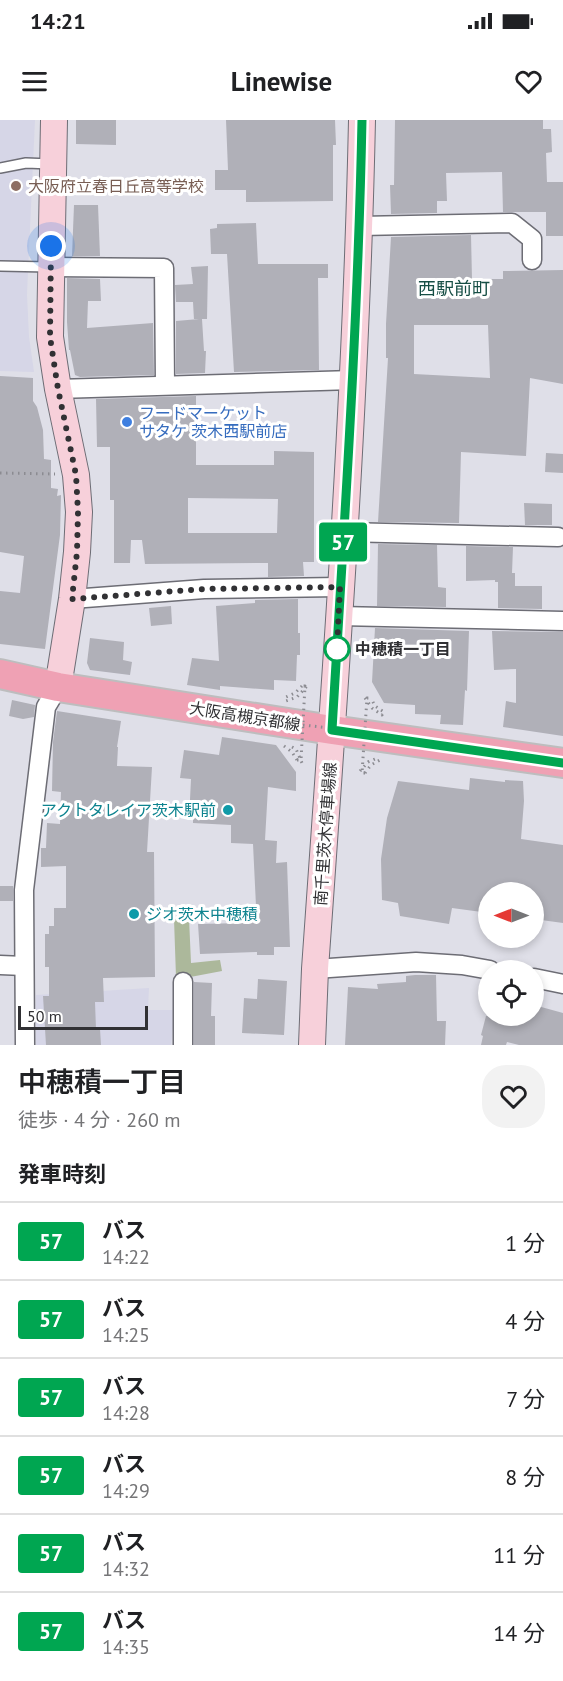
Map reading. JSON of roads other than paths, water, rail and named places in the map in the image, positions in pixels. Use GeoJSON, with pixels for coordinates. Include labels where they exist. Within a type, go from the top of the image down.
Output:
{"type":"FeatureCollection","features":[{"type":"Feature","properties":{"kind":"main road"},"geometry":{"type":"LineString","coordinates":[[54,120],[50,337],[76,475],[78,512],[72,599],[58,687]]}},
{"type":"Feature","properties":{"kind":"main road","name":"南千里茨木停車場線"},"geometry":{"type":"LineString","coordinates":[[312,1045],[353,380],[362,120]]}},
{"type":"Feature","properties":{"kind":"main road","name":"大阪高槻京都線"},"geometry":{"type":"LineString","coordinates":[[0,674],[58,687],[563,763]]}},
{"type":"Feature","properties":{"kind":"street"},"geometry":{"type":"LineString","coordinates":[[360,226],[512,223],[532,239],[532,260]]}},
{"type":"Feature","properties":{"kind":"street"},"geometry":{"type":"LineString","coordinates":[[51,267],[164,268],[165,385]]}},
{"type":"Feature","properties":{"kind":"street"},"geometry":{"type":"LineString","coordinates":[[58,389],[353,380]]}},
{"type":"Feature","properties":{"kind":"street"},"geometry":{"type":"LineString","coordinates":[[344,532],[558,537]]}},
{"type":"Feature","properties":{"kind":"street"},"geometry":{"type":"LineString","coordinates":[[72,599],[204,589],[340,587]]}},
{"type":"Feature","properties":{"kind":"street"},"geometry":{"type":"LineString","coordinates":[[339,616],[563,621]]}},
{"type":"Feature","properties":{"kind":"street"},"geometry":{"type":"LineString","coordinates":[[25,1045],[24,890],[46,707],[58,687]]}},
{"type":"Feature","properties":{"kind":"street"},"geometry":{"type":"LineString","coordinates":[[315,969],[416,962],[478,968]]}},
{"type":"Feature","properties":{"kind":"street"},"geometry":{"type":"LineString","coordinates":[[0,965],[24,966]]}},
{"type":"Feature","properties":{"kind":"street"},"geometry":{"type":"LineString","coordinates":[[544,980],[563,984]]}},
{"type":"Feature","properties":{"kind":"street"},"geometry":{"type":"LineString","coordinates":[[183,982],[183,1045]]}},
{"type":"Feature","properties":{"kind":"lane"},"geometry":{"type":"LineString","coordinates":[[0,168],[26,163],[54,165]]}},
{"type":"Feature","properties":{"kind":"lane"},"geometry":{"type":"LineString","coordinates":[[0,266],[51,267]]}},
{"type":"Feature","properties":{"kind":"place","name":"大阪府立春日丘高等学校"},"geometry":{"type":"Point","coordinates":[16,186]}},
{"type":"Feature","properties":{"kind":"place","name":"フードマーケット サタケ 茨木西駅前店"},"geometry":{"type":"Point","coordinates":[127,422]}},
{"type":"Feature","properties":{"kind":"place","name":"中穂積一丁目"},"geometry":{"type":"Point","coordinates":[337,649]}},
{"type":"Feature","properties":{"kind":"place","name":"アクトタレイア茨木駅前"},"geometry":{"type":"Point","coordinates":[228,810]}},
{"type":"Feature","properties":{"kind":"place","name":"ジオ茨木中穂積"},"geometry":{"type":"Point","coordinates":[134,914]}},
{"type":"Feature","properties":{"kind":"district","name":"西駅前町"},"geometry":{"type":"Point","coordinates":[454,289]}}]}
